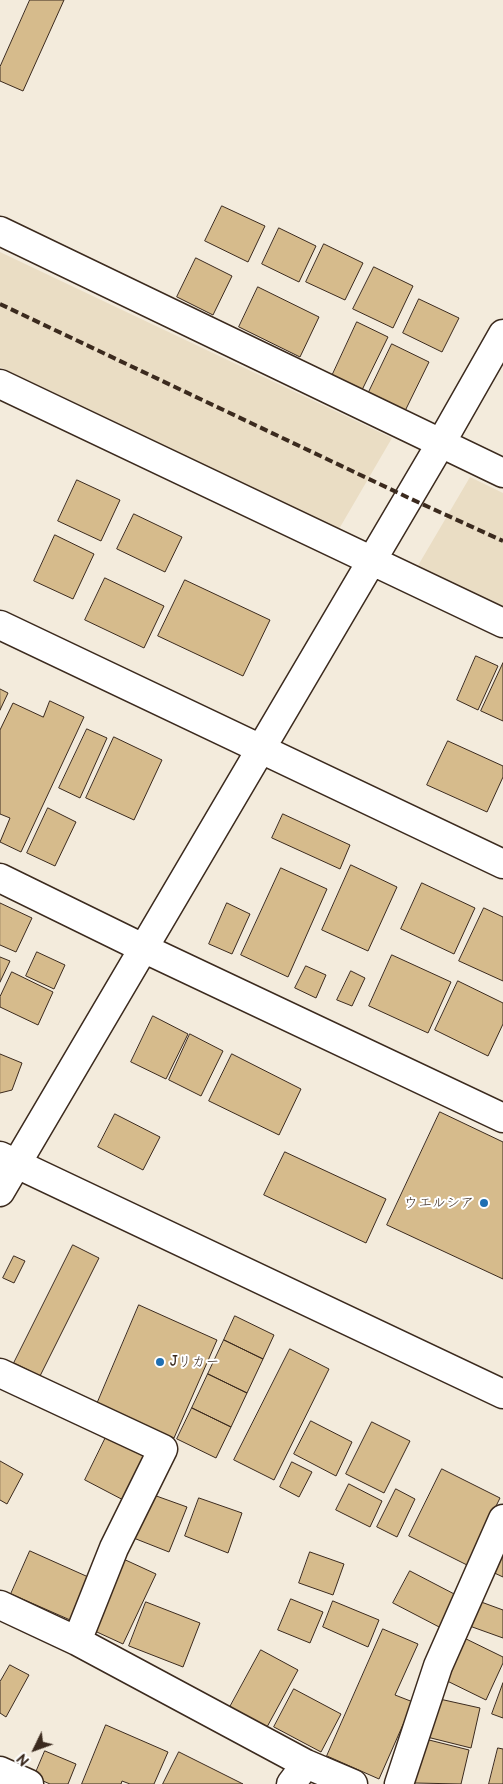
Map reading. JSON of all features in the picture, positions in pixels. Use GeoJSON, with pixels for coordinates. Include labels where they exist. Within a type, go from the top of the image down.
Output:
{"type":"FeatureCollection","features":[{"type":"Feature","properties":{"kind":"street"},"geometry":{"type":"LineString","coordinates":[[0,231],[503,473]]}},
{"type":"Feature","properties":{"kind":"street"},"geometry":{"type":"LineString","coordinates":[[0,1192],[8,1160],[143,948],[441,443],[503,334]]}},
{"type":"Feature","properties":{"kind":"street"},"geometry":{"type":"LineString","coordinates":[[0,384],[372,559],[503,623]]}},
{"type":"Feature","properties":{"kind":"street"},"geometry":{"type":"LineString","coordinates":[[0,625],[503,864]]}},
{"type":"Feature","properties":{"kind":"street"},"geometry":{"type":"LineString","coordinates":[[0,878],[143,948],[503,1118]]}},
{"type":"Feature","properties":{"kind":"street"},"geometry":{"type":"LineString","coordinates":[[8,1160],[503,1394]]}},
{"type":"Feature","properties":{"kind":"street"},"geometry":{"type":"LineString","coordinates":[[0,1374],[164,1450],[114,1548],[77,1641]]}},
{"type":"Feature","properties":{"kind":"street"},"geometry":{"type":"LineString","coordinates":[[399,1784],[438,1666],[503,1519]]}},
{"type":"Feature","properties":{"kind":"street"},"geometry":{"type":"LineString","coordinates":[[0,1605],[77,1641],[299,1774],[353,1784]]}},
{"type":"Feature","properties":{"kind":"street"},"geometry":{"type":"LineString","coordinates":[[0,1771],[29,1784]]}},
{"type":"Feature","properties":{"kind":"shaded area"},"geometry":{"type":"Polygon","coordinates":[[[0,252],[392,438],[339,529],[0,367],[0,252]]]}},
{"type":"Feature","properties":{"kind":"shaded area"},"geometry":{"type":"Polygon","coordinates":[[[470,477],[503,493],[503,610],[416,569],[470,477]]]}},
{"type":"Feature","properties":{"kind":"building"},"geometry":{"type":"Polygon","coordinates":[[[30,0],[64,0],[23,91],[0,81],[0,67],[30,0]]]}},
{"type":"Feature","properties":{"kind":"building"},"geometry":{"type":"Polygon","coordinates":[[[222,206],[265,226],[248,262],[205,241],[222,206]]]}},
{"type":"Feature","properties":{"kind":"building"},"geometry":{"type":"Polygon","coordinates":[[[279,228],[316,246],[299,282],[262,264],[279,228]]]}},
{"type":"Feature","properties":{"kind":"building"},"geometry":{"type":"Polygon","coordinates":[[[324,244],[363,263],[345,300],[306,282],[324,244]]]}},
{"type":"Feature","properties":{"kind":"building"},"geometry":{"type":"Polygon","coordinates":[[[196,258],[232,276],[213,315],[177,297],[196,258]]]}},
{"type":"Feature","properties":{"kind":"building"},"geometry":{"type":"Polygon","coordinates":[[[374,267],[413,286],[393,328],[353,309],[374,267]]]}},
{"type":"Feature","properties":{"kind":"building"},"geometry":{"type":"Polygon","coordinates":[[[258,287],[319,317],[300,357],[239,327],[258,287]]]}},
{"type":"Feature","properties":{"kind":"building"},"geometry":{"type":"Polygon","coordinates":[[[419,299],[459,318],[442,352],[403,333],[419,299]]]}},
{"type":"Feature","properties":{"kind":"building"},"geometry":{"type":"Polygon","coordinates":[[[357,322],[388,337],[362,390],[332,376],[357,322]]]}},
{"type":"Feature","properties":{"kind":"building"},"geometry":{"type":"Polygon","coordinates":[[[392,344],[429,362],[405,411],[368,394],[392,344]]]}},
{"type":"Feature","properties":{"kind":"building"},"geometry":{"type":"Polygon","coordinates":[[[77,480],[120,500],[101,541],[58,521],[77,480]]]}},
{"type":"Feature","properties":{"kind":"building"},"geometry":{"type":"Polygon","coordinates":[[[134,514],[182,537],[165,572],[117,549],[134,514]]]}},
{"type":"Feature","properties":{"kind":"building"},"geometry":{"type":"Polygon","coordinates":[[[55,535],[94,554],[73,599],[34,581],[55,535]]]}},
{"type":"Feature","properties":{"kind":"building"},"geometry":{"type":"Polygon","coordinates":[[[105,578],[164,606],[144,648],[85,620],[105,578]]]}},
{"type":"Feature","properties":{"kind":"building"},"geometry":{"type":"Polygon","coordinates":[[[185,580],[270,620],[243,676],[158,636],[185,580]]]}},
{"type":"Feature","properties":{"kind":"building"},"geometry":{"type":"Polygon","coordinates":[[[476,656],[498,666],[478,710],[457,700],[476,656]]]}},
{"type":"Feature","properties":{"kind":"building"},"geometry":{"type":"Polygon","coordinates":[[[503,663],[503,721],[481,711],[503,663]]]}},
{"type":"Feature","properties":{"kind":"building"},"geometry":{"type":"Polygon","coordinates":[[[0,689],[8,693],[0,710],[0,689]]]}},
{"type":"Feature","properties":{"kind":"building"},"geometry":{"type":"Polygon","coordinates":[[[50,701],[84,717],[21,852],[0,842],[10,818],[0,814],[0,730],[13,703],[43,717],[50,701]]]}},
{"type":"Feature","properties":{"kind":"building"},"geometry":{"type":"Polygon","coordinates":[[[87,729],[107,738],[80,798],[59,788],[87,729]]]}},
{"type":"Feature","properties":{"kind":"building"},"geometry":{"type":"Polygon","coordinates":[[[114,737],[162,760],[134,820],[86,798],[114,737]]]}},
{"type":"Feature","properties":{"kind":"building"},"geometry":{"type":"Polygon","coordinates":[[[448,741],[503,766],[503,777],[487,812],[427,785],[448,741]]]}},
{"type":"Feature","properties":{"kind":"building"},"geometry":{"type":"Polygon","coordinates":[[[48,808],[76,822],[55,866],[27,853],[48,808]]]}},
{"type":"Feature","properties":{"kind":"building"},"geometry":{"type":"Polygon","coordinates":[[[283,814],[350,845],[340,869],[272,838],[283,814]]]}},
{"type":"Feature","properties":{"kind":"building"},"geometry":{"type":"Polygon","coordinates":[[[351,865],[397,887],[368,951],[322,930],[351,865]]]}},
{"type":"Feature","properties":{"kind":"building"},"geometry":{"type":"Polygon","coordinates":[[[281,868],[327,889],[288,977],[241,955],[281,868]]]}},
{"type":"Feature","properties":{"kind":"building"},"geometry":{"type":"Polygon","coordinates":[[[422,883],[475,908],[454,954],[401,929],[422,883]]]}},
{"type":"Feature","properties":{"kind":"building"},"geometry":{"type":"Polygon","coordinates":[[[0,903],[32,918],[16,952],[0,945],[0,903]]]}},
{"type":"Feature","properties":{"kind":"building"},"geometry":{"type":"Polygon","coordinates":[[[227,903],[250,914],[232,954],[209,944],[227,903]]]}},
{"type":"Feature","properties":{"kind":"building"},"geometry":{"type":"Polygon","coordinates":[[[484,908],[503,917],[503,981],[459,961],[484,908]]]}},
{"type":"Feature","properties":{"kind":"building"},"geometry":{"type":"Polygon","coordinates":[[[37,952],[65,965],[54,989],[26,976],[37,952]]]}},
{"type":"Feature","properties":{"kind":"building"},"geometry":{"type":"Polygon","coordinates":[[[392,955],[451,982],[428,1033],[369,1006],[392,955]]]}},
{"type":"Feature","properties":{"kind":"building"},"geometry":{"type":"Polygon","coordinates":[[[0,957],[10,961],[0,982],[0,957]]]}},
{"type":"Feature","properties":{"kind":"building"},"geometry":{"type":"Polygon","coordinates":[[[306,966],[326,975],[316,998],[295,988],[306,966]]]}},
{"type":"Feature","properties":{"kind":"building"},"geometry":{"type":"Polygon","coordinates":[[[351,971],[365,978],[352,1006],[337,1000],[351,971]]]}},
{"type":"Feature","properties":{"kind":"building"},"geometry":{"type":"Polygon","coordinates":[[[12,972],[53,992],[38,1025],[0,1007],[0,997],[12,972]]]}},
{"type":"Feature","properties":{"kind":"building"},"geometry":{"type":"Polygon","coordinates":[[[458,981],[503,1003],[503,1024],[488,1056],[435,1030],[458,981]]]}},
{"type":"Feature","properties":{"kind":"building"},"geometry":{"type":"Polygon","coordinates":[[[153,1016],[188,1034],[166,1079],[131,1062],[153,1016]]]}},
{"type":"Feature","properties":{"kind":"building"},"geometry":{"type":"Polygon","coordinates":[[[190,1034],[223,1051],[201,1096],[169,1080],[190,1034]]]}},
{"type":"Feature","properties":{"kind":"building"},"geometry":{"type":"Polygon","coordinates":[[[0,1054],[22,1063],[12,1090],[0,1093],[0,1054]]]}},
{"type":"Feature","properties":{"kind":"building"},"geometry":{"type":"Polygon","coordinates":[[[232,1054],[301,1089],[279,1135],[209,1101],[232,1054]]]}},
{"type":"Feature","properties":{"kind":"building"},"geometry":{"type":"Polygon","coordinates":[[[440,1112],[503,1142],[503,1279],[387,1225],[440,1112]]]}},
{"type":"Feature","properties":{"kind":"building"},"geometry":{"type":"Polygon","coordinates":[[[115,1114],[160,1137],[143,1170],[98,1147],[115,1114]]]}},
{"type":"Feature","properties":{"kind":"building"},"geometry":{"type":"Polygon","coordinates":[[[285,1152],[386,1199],[366,1243],[264,1195],[285,1152]]]}},
{"type":"Feature","properties":{"kind":"building"},"geometry":{"type":"Polygon","coordinates":[[[73,1245],[99,1258],[40,1376],[14,1363],[73,1245]]]}},
{"type":"Feature","properties":{"kind":"building"},"geometry":{"type":"Polygon","coordinates":[[[14,1256],[25,1261],[14,1283],[3,1278],[14,1256]]]}},
{"type":"Feature","properties":{"kind":"building"},"geometry":{"type":"Polygon","coordinates":[[[139,1305],[217,1340],[174,1438],[97,1404],[139,1305]]]}},
{"type":"Feature","properties":{"kind":"building"},"geometry":{"type":"Polygon","coordinates":[[[235,1316],[274,1335],[263,1359],[224,1340],[235,1316]]]}},
{"type":"Feature","properties":{"kind":"building"},"geometry":{"type":"Polygon","coordinates":[[[224,1340],[263,1359],[247,1393],[208,1374],[224,1340]]]}},
{"type":"Feature","properties":{"kind":"building"},"geometry":{"type":"Polygon","coordinates":[[[290,1349],[329,1369],[274,1480],[234,1460],[290,1349]]]}},
{"type":"Feature","properties":{"kind":"building"},"geometry":{"type":"Polygon","coordinates":[[[208,1374],[247,1393],[231,1427],[192,1408],[208,1374]]]}},
{"type":"Feature","properties":{"kind":"building"},"geometry":{"type":"Polygon","coordinates":[[[192,1408],[231,1427],[216,1458],[177,1439],[192,1408]]]}},
{"type":"Feature","properties":{"kind":"building"},"geometry":{"type":"Polygon","coordinates":[[[311,1421],[352,1442],[336,1476],[294,1454],[311,1421]]]}},
{"type":"Feature","properties":{"kind":"building"},"geometry":{"type":"Polygon","coordinates":[[[372,1422],[410,1441],[384,1493],[346,1474],[372,1422]]]}},
{"type":"Feature","properties":{"kind":"building"},"geometry":{"type":"Polygon","coordinates":[[[108,1433],[153,1456],[129,1503],[85,1480],[108,1433]]]}},
{"type":"Feature","properties":{"kind":"building"},"geometry":{"type":"Polygon","coordinates":[[[0,1461],[23,1474],[7,1504],[0,1500],[0,1461]]]}},
{"type":"Feature","properties":{"kind":"building"},"geometry":{"type":"Polygon","coordinates":[[[292,1462],[312,1472],[299,1497],[280,1487],[292,1462]]]}},
{"type":"Feature","properties":{"kind":"building"},"geometry":{"type":"Polygon","coordinates":[[[442,1469],[500,1498],[467,1565],[409,1536],[442,1469]]]}},
{"type":"Feature","properties":{"kind":"building"},"geometry":{"type":"Polygon","coordinates":[[[349,1484],[382,1501],[370,1527],[336,1510],[349,1484]]]}},
{"type":"Feature","properties":{"kind":"building"},"geometry":{"type":"Polygon","coordinates":[[[396,1489],[415,1499],[397,1537],[377,1527],[396,1489]]]}},
{"type":"Feature","properties":{"kind":"building"},"geometry":{"type":"Polygon","coordinates":[[[148,1493],[187,1507],[169,1552],[131,1537],[148,1493]]]}},
{"type":"Feature","properties":{"kind":"building"},"geometry":{"type":"Polygon","coordinates":[[[199,1498],[242,1513],[228,1553],[185,1536],[199,1498]]]}},
{"type":"Feature","properties":{"kind":"building"},"geometry":{"type":"Polygon","coordinates":[[[503,1540],[503,1577],[488,1570],[503,1540]]]}},
{"type":"Feature","properties":{"kind":"building"},"geometry":{"type":"Polygon","coordinates":[[[30,1551],[95,1580],[77,1623],[11,1594],[30,1551]]]}},
{"type":"Feature","properties":{"kind":"building"},"geometry":{"type":"Polygon","coordinates":[[[310,1552],[344,1564],[333,1595],[299,1583],[310,1552]]]}},
{"type":"Feature","properties":{"kind":"building"},"geometry":{"type":"Polygon","coordinates":[[[119,1557],[156,1574],[123,1644],[86,1627],[119,1557]]]}},
{"type":"Feature","properties":{"kind":"building"},"geometry":{"type":"Polygon","coordinates":[[[410,1571],[460,1597],[443,1629],[393,1603],[410,1571]]]}},
{"type":"Feature","properties":{"kind":"building"},"geometry":{"type":"Polygon","coordinates":[[[291,1599],[323,1612],[310,1643],[278,1630],[291,1599]]]}},
{"type":"Feature","properties":{"kind":"building"},"geometry":{"type":"Polygon","coordinates":[[[473,1599],[503,1610],[503,1638],[464,1624],[473,1599]]]}},
{"type":"Feature","properties":{"kind":"building"},"geometry":{"type":"Polygon","coordinates":[[[333,1601],[379,1620],[368,1647],[323,1627],[333,1601]]]}},
{"type":"Feature","properties":{"kind":"building"},"geometry":{"type":"Polygon","coordinates":[[[146,1602],[200,1623],[183,1667],[129,1646],[146,1602]]]}},
{"type":"Feature","properties":{"kind":"building"},"geometry":{"type":"Polygon","coordinates":[[[383,1629],[418,1644],[395,1695],[413,1702],[379,1779],[327,1756],[383,1629]]]}},
{"type":"Feature","properties":{"kind":"building"},"geometry":{"type":"Polygon","coordinates":[[[458,1635],[503,1657],[503,1663],[486,1700],[439,1677],[458,1635]]]}},
{"type":"Feature","properties":{"kind":"building"},"geometry":{"type":"Polygon","coordinates":[[[261,1650],[298,1670],[267,1727],[230,1707],[261,1650]]]}},
{"type":"Feature","properties":{"kind":"building"},"geometry":{"type":"Polygon","coordinates":[[[10,1665],[29,1675],[6,1717],[0,1713],[0,1682],[10,1665]]]}},
{"type":"Feature","properties":{"kind":"building"},"geometry":{"type":"Polygon","coordinates":[[[503,1683],[503,1718],[492,1714],[503,1683]]]}},
{"type":"Feature","properties":{"kind":"building"},"geometry":{"type":"Polygon","coordinates":[[[294,1689],[341,1714],[321,1752],[274,1727],[294,1689]]]}},
{"type":"Feature","properties":{"kind":"building"},"geometry":{"type":"Polygon","coordinates":[[[435,1698],[480,1708],[471,1748],[427,1737],[435,1698]]]}},
{"type":"Feature","properties":{"kind":"building"},"geometry":{"type":"Polygon","coordinates":[[[106,1725],[168,1752],[154,1784],[130,1784],[122,1781],[121,1784],[82,1784],[106,1725]]]}},
{"type":"Feature","properties":{"kind":"building"},"geometry":{"type":"Polygon","coordinates":[[[425,1739],[469,1750],[461,1784],[415,1783],[425,1739]]]}},
{"type":"Feature","properties":{"kind":"building"},"geometry":{"type":"Polygon","coordinates":[[[498,1748],[503,1749],[503,1784],[489,1784],[498,1748]]]}},
{"type":"Feature","properties":{"kind":"building"},"geometry":{"type":"Polygon","coordinates":[[[45,1751],[76,1764],[68,1784],[50,1784],[34,1777],[45,1751]]]}},
{"type":"Feature","properties":{"kind":"building"},"geometry":{"type":"Polygon","coordinates":[[[179,1752],[243,1784],[163,1784],[179,1752]]]}},
{"type":"Feature","properties":{"kind":"railway"},"geometry":{"type":"LineString","coordinates":[[0,304],[503,541]]}},
{"type":"Feature","properties":{"kind":"place","name":"ウエルシア"},"geometry":{"type":"Point","coordinates":[484,1203]}},
{"type":"Feature","properties":{"kind":"place","name":"Jリカー"},"geometry":{"type":"Point","coordinates":[160,1362]}}]}
